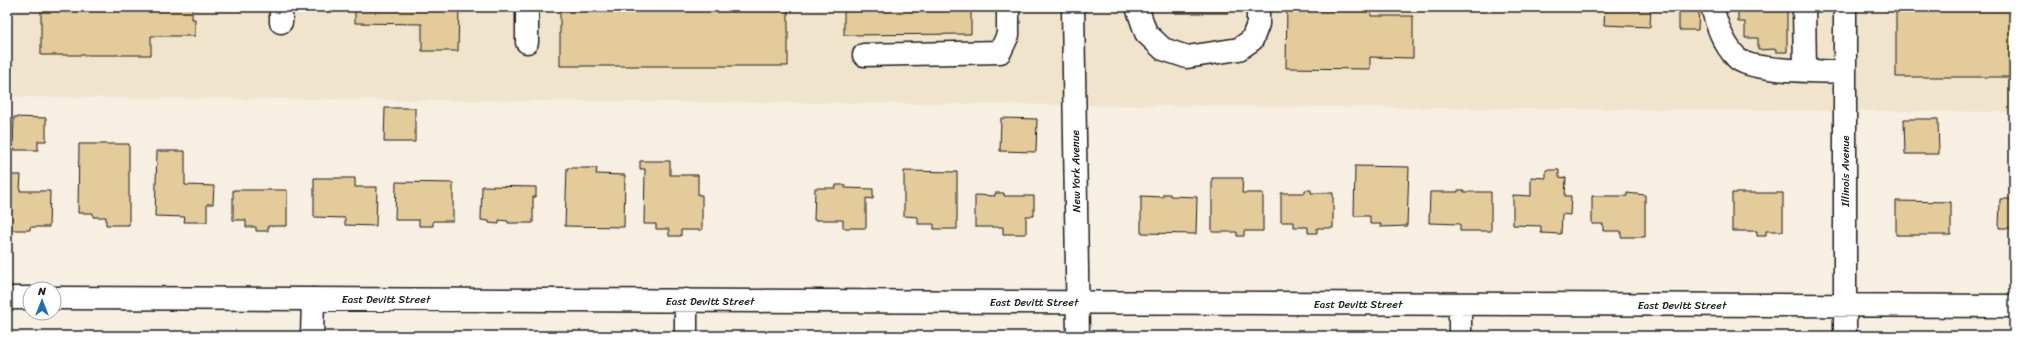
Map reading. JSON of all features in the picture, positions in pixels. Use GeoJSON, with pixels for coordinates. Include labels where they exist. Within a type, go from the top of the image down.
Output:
{"type":"FeatureCollection","features":[{"type":"Feature","properties":{"kind":"street"},"geometry":{"type":"LineString","coordinates":[[527,7],[527,42]]}},
{"type":"Feature","properties":{"kind":"street"},"geometry":{"type":"LineString","coordinates":[[864,54],[1000,52],[1008,35],[1008,7]]}},
{"type":"Feature","properties":{"kind":"street","name":"New York Avenue"},"geometry":{"type":"LineString","coordinates":[[1076,7],[1078,336]]}},
{"type":"Feature","properties":{"kind":"street"},"geometry":{"type":"LineString","coordinates":[[1137,7],[1146,33],[1164,48],[1187,56],[1213,54],[1239,49],[1252,40],[1258,24],[1258,7]]}},
{"type":"Feature","properties":{"kind":"street"},"geometry":{"type":"LineString","coordinates":[[1712,7],[1718,30],[1738,60],[1769,69],[1845,72]]}},
{"type":"Feature","properties":{"kind":"street"},"geometry":{"type":"LineString","coordinates":[[1804,7],[1805,70]]}},
{"type":"Feature","properties":{"kind":"street","name":"Illinois Avenue"},"geometry":{"type":"LineString","coordinates":[[1845,7],[1845,336]]}},
{"type":"Feature","properties":{"kind":"street"},"geometry":{"type":"LineString","coordinates":[[7,298],[22,298]]}},
{"type":"Feature","properties":{"kind":"street","name":"East Devitt Street"},"geometry":{"type":"LineString","coordinates":[[62,298],[2014,306]]}},
{"type":"Feature","properties":{"kind":"street"},"geometry":{"type":"LineString","coordinates":[[312,336],[313,299]]}},
{"type":"Feature","properties":{"kind":"street"},"geometry":{"type":"LineString","coordinates":[[686,300],[686,336]]}},
{"type":"Feature","properties":{"kind":"street"},"geometry":{"type":"LineString","coordinates":[[1460,304],[1460,336]]}},
{"type":"Feature","properties":{"kind":"shaded area"},"geometry":{"type":"Polygon","coordinates":[[[7,7],[2014,7],[2014,112],[7,97],[7,7]]]}},
{"type":"Feature","properties":{"kind":"building"},"geometry":{"type":"Polygon","coordinates":[[[41,7],[192,7],[192,19],[195,19],[195,36],[151,36],[151,55],[41,55],[41,7]]]}},
{"type":"Feature","properties":{"kind":"building"},"geometry":{"type":"Polygon","coordinates":[[[355,7],[459,7],[458,51],[422,51],[422,24],[355,23],[355,7]]]}},
{"type":"Feature","properties":{"kind":"building"},"geometry":{"type":"Polygon","coordinates":[[[560,7],[788,7],[788,66],[560,66],[560,7]]]}},
{"type":"Feature","properties":{"kind":"building"},"geometry":{"type":"Polygon","coordinates":[[[844,7],[971,7],[971,34],[844,35],[844,7]]]}},
{"type":"Feature","properties":{"kind":"building"},"geometry":{"type":"Polygon","coordinates":[[[1174,7],[1228,7],[1228,13],[1174,13],[1174,7]]]}},
{"type":"Feature","properties":{"kind":"building"},"geometry":{"type":"Polygon","coordinates":[[[1287,7],[1371,7],[1371,16],[1413,16],[1413,58],[1370,57],[1370,69],[1286,68],[1287,7]]]}},
{"type":"Feature","properties":{"kind":"building"},"geometry":{"type":"Polygon","coordinates":[[[1605,7],[1651,7],[1650,27],[1604,25],[1605,7]]]}},
{"type":"Feature","properties":{"kind":"building"},"geometry":{"type":"Polygon","coordinates":[[[1679,7],[1699,7],[1698,30],[1679,30],[1679,7]]]}},
{"type":"Feature","properties":{"kind":"building"},"geometry":{"type":"Polygon","coordinates":[[[1738,7],[1787,7],[1787,52],[1776,52],[1776,49],[1758,50],[1758,38],[1745,38],[1745,22],[1738,22],[1738,7]]]}},
{"type":"Feature","properties":{"kind":"building"},"geometry":{"type":"Polygon","coordinates":[[[1896,7],[2014,7],[2014,77],[1896,77],[1896,7]]]}},
{"type":"Feature","properties":{"kind":"building"},"geometry":{"type":"Polygon","coordinates":[[[385,108],[415,108],[415,142],[384,142],[385,108]]]}},
{"type":"Feature","properties":{"kind":"building"},"geometry":{"type":"Polygon","coordinates":[[[14,117],[46,118],[46,141],[38,141],[38,150],[13,150],[14,117]]]}},
{"type":"Feature","properties":{"kind":"building"},"geometry":{"type":"Polygon","coordinates":[[[1001,118],[1037,119],[1036,152],[1000,151],[1001,118]]]}},
{"type":"Feature","properties":{"kind":"building"},"geometry":{"type":"Polygon","coordinates":[[[1904,119],[1938,119],[1939,154],[1905,154],[1904,119]]]}},
{"type":"Feature","properties":{"kind":"building"},"geometry":{"type":"Polygon","coordinates":[[[79,144],[129,144],[129,225],[106,225],[106,217],[93,217],[93,213],[78,213],[79,144]]]}},
{"type":"Feature","properties":{"kind":"building"},"geometry":{"type":"Polygon","coordinates":[[[157,151],[185,151],[185,185],[214,186],[213,204],[207,204],[207,222],[184,222],[185,217],[155,216],[157,151]]]}},
{"type":"Feature","properties":{"kind":"building"},"geometry":{"type":"Polygon","coordinates":[[[640,161],[670,161],[670,175],[698,175],[698,195],[702,195],[702,230],[681,230],[681,236],[669,236],[669,229],[656,229],[656,224],[644,224],[645,169],[640,169],[640,161]]]}},
{"type":"Feature","properties":{"kind":"building"},"geometry":{"type":"Polygon","coordinates":[[[1355,166],[1409,167],[1407,226],[1380,227],[1381,224],[1370,224],[1370,216],[1354,216],[1355,166]]]}},
{"type":"Feature","properties":{"kind":"building"},"geometry":{"type":"Polygon","coordinates":[[[567,168],[597,168],[596,174],[625,175],[624,227],[565,226],[567,168]]]}},
{"type":"Feature","properties":{"kind":"building"},"geometry":{"type":"Polygon","coordinates":[[[1546,170],[1559,170],[1559,177],[1566,178],[1565,196],[1571,196],[1570,215],[1562,214],[1561,234],[1541,233],[1541,226],[1513,225],[1513,195],[1531,196],[1531,177],[1546,178],[1546,170]]]}},
{"type":"Feature","properties":{"kind":"building"},"geometry":{"type":"Polygon","coordinates":[[[904,171],[957,172],[957,229],[934,229],[934,224],[918,224],[918,217],[904,216],[904,171]]]}},
{"type":"Feature","properties":{"kind":"building"},"geometry":{"type":"Polygon","coordinates":[[[7,175],[21,175],[20,191],[50,191],[49,227],[30,227],[30,230],[9,230],[9,227],[7,227],[7,175]]]}},
{"type":"Feature","properties":{"kind":"building"},"geometry":{"type":"Polygon","coordinates":[[[314,178],[355,178],[355,187],[377,187],[376,226],[345,225],[345,218],[314,217],[314,178]]]}},
{"type":"Feature","properties":{"kind":"building"},"geometry":{"type":"Polygon","coordinates":[[[1212,178],[1243,178],[1242,193],[1263,193],[1263,231],[1244,231],[1244,236],[1237,236],[1237,232],[1212,232],[1212,178]]]}},
{"type":"Feature","properties":{"kind":"building"},"geometry":{"type":"Polygon","coordinates":[[[396,182],[453,183],[453,221],[433,221],[433,226],[419,226],[419,220],[395,220],[396,182]]]}},
{"type":"Feature","properties":{"kind":"building"},"geometry":{"type":"Polygon","coordinates":[[[836,185],[845,185],[845,188],[873,189],[873,199],[866,198],[866,228],[843,228],[843,220],[814,220],[815,188],[836,188],[836,185]]]}},
{"type":"Feature","properties":{"kind":"building"},"geometry":{"type":"Polygon","coordinates":[[[482,186],[536,187],[536,197],[533,197],[533,223],[508,223],[508,221],[499,220],[499,224],[481,220],[482,186]]]}},
{"type":"Feature","properties":{"kind":"building"},"geometry":{"type":"Polygon","coordinates":[[[233,190],[287,190],[287,226],[268,226],[268,231],[256,231],[256,227],[246,227],[246,220],[233,220],[233,190]]]}},
{"type":"Feature","properties":{"kind":"building"},"geometry":{"type":"Polygon","coordinates":[[[1305,190],[1311,190],[1311,193],[1333,193],[1333,228],[1317,228],[1317,233],[1308,233],[1308,227],[1294,227],[1294,222],[1281,222],[1281,193],[1305,193],[1305,190]]]}},
{"type":"Feature","properties":{"kind":"building"},"geometry":{"type":"Polygon","coordinates":[[[1458,190],[1464,190],[1464,192],[1491,192],[1491,231],[1460,231],[1460,224],[1429,223],[1430,192],[1458,192],[1458,190]]]}},
{"type":"Feature","properties":{"kind":"building"},"geometry":{"type":"Polygon","coordinates":[[[995,193],[1004,193],[1004,196],[1034,196],[1034,216],[1026,216],[1026,234],[1003,234],[1003,227],[975,227],[975,195],[995,196],[995,193]]]}},
{"type":"Feature","properties":{"kind":"building"},"geometry":{"type":"Polygon","coordinates":[[[1627,193],[1645,195],[1645,237],[1621,237],[1621,231],[1603,231],[1603,224],[1592,224],[1592,196],[1627,196],[1627,193]]]}},
{"type":"Feature","properties":{"kind":"building"},"geometry":{"type":"Polygon","coordinates":[[[1732,193],[1783,193],[1783,231],[1766,231],[1766,236],[1757,236],[1757,231],[1732,231],[1732,193]]]}},
{"type":"Feature","properties":{"kind":"building"},"geometry":{"type":"Polygon","coordinates":[[[1163,194],[1170,194],[1170,196],[1197,197],[1196,234],[1141,233],[1141,196],[1163,197],[1163,194]]]}},
{"type":"Feature","properties":{"kind":"building"},"geometry":{"type":"Polygon","coordinates":[[[2000,199],[2014,199],[2014,228],[1999,228],[2000,199]]]}},
{"type":"Feature","properties":{"kind":"building"},"geometry":{"type":"Polygon","coordinates":[[[1896,201],[1951,202],[1951,235],[1896,235],[1896,201]]]}},
{"type":"Feature","properties":{"kind":"building"},"geometry":{"type":"Polygon","coordinates":[[[1766,335],[1766,336],[1735,336],[1766,335]]]}}]}
